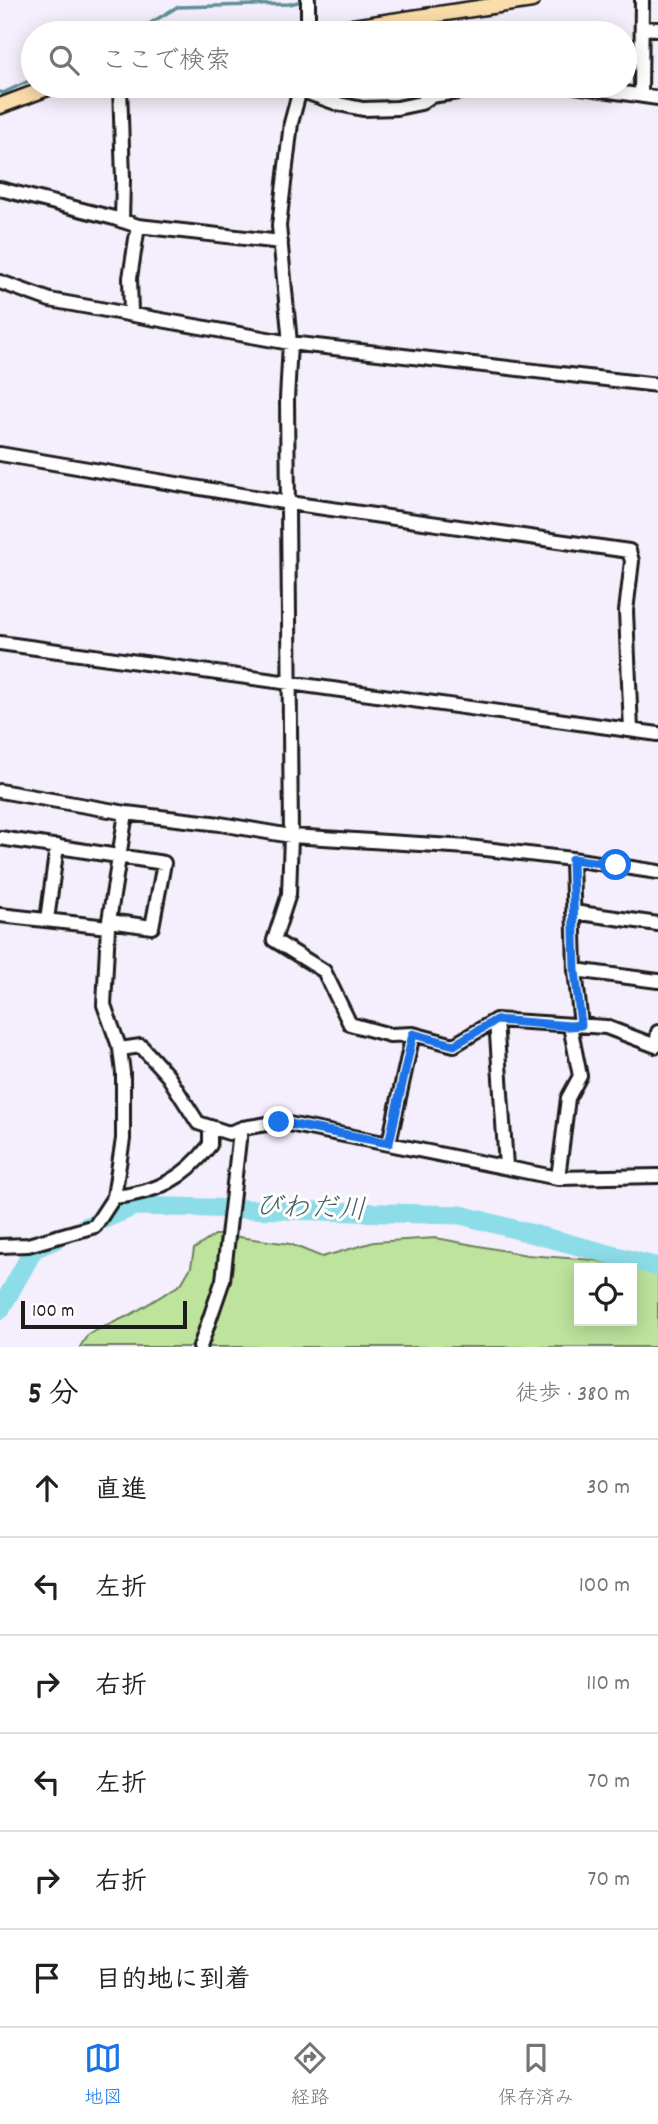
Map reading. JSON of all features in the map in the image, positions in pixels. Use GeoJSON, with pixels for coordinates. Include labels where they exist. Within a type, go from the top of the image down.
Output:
{"type":"FeatureCollection","features":[{"type":"Feature","properties":{"kind":"main road"},"geometry":{"type":"LineString","coordinates":[[393,21],[532,0]]}},
{"type":"Feature","properties":{"kind":"main road"},"geometry":{"type":"LineString","coordinates":[[0,106],[21,98]]}},
{"type":"Feature","properties":{"kind":"street"},"geometry":{"type":"LineString","coordinates":[[308,0],[308,20]]}},
{"type":"Feature","properties":{"kind":"street"},"geometry":{"type":"LineString","coordinates":[[641,94],[642,0]]}},
{"type":"Feature","properties":{"kind":"street"},"geometry":{"type":"LineString","coordinates":[[642,28],[658,29]]}},
{"type":"Feature","properties":{"kind":"street"},"geometry":{"type":"LineString","coordinates":[[637,94],[658,98]]}},
{"type":"Feature","properties":{"kind":"street"},"geometry":{"type":"LineString","coordinates":[[120,98],[122,220]]}},
{"type":"Feature","properties":{"kind":"street"},"geometry":{"type":"LineString","coordinates":[[296,98],[279,226],[290,343],[287,400],[291,836],[289,894],[274,940],[324,971],[350,1024],[390,1035],[413,1034],[454,1045],[496,1020],[606,1027],[656,1046],[658,1032]]}},
{"type":"Feature","properties":{"kind":"street"},"geometry":{"type":"LineString","coordinates":[[325,98],[363,109],[397,108],[421,103],[428,98]]}},
{"type":"Feature","properties":{"kind":"street"},"geometry":{"type":"LineString","coordinates":[[0,189],[138,226],[281,242]]}},
{"type":"Feature","properties":{"kind":"street"},"geometry":{"type":"LineString","coordinates":[[131,313],[130,278],[138,226]]}},
{"type":"Feature","properties":{"kind":"street"},"geometry":{"type":"LineString","coordinates":[[0,282],[50,300],[290,343],[658,385]]}},
{"type":"Feature","properties":{"kind":"street"},"geometry":{"type":"LineString","coordinates":[[0,454],[289,503],[629,551],[632,561],[626,611],[631,730]]}},
{"type":"Feature","properties":{"kind":"street"},"geometry":{"type":"LineString","coordinates":[[0,643],[658,734]]}},
{"type":"Feature","properties":{"kind":"street"},"geometry":{"type":"LineString","coordinates":[[0,791],[126,813],[291,836],[468,847],[658,872]]}},
{"type":"Feature","properties":{"kind":"street"},"geometry":{"type":"LineString","coordinates":[[0,1246],[28,1245],[95,1226],[114,1198],[123,1139],[123,1073],[120,1049],[104,1005],[109,924],[126,813]]}},
{"type":"Feature","properties":{"kind":"street"},"geometry":{"type":"LineString","coordinates":[[0,838],[164,863],[152,927],[0,915]]}},
{"type":"Feature","properties":{"kind":"street"},"geometry":{"type":"LineString","coordinates":[[47,920],[57,846]]}},
{"type":"Feature","properties":{"kind":"street"},"geometry":{"type":"LineString","coordinates":[[558,1178],[568,1098],[580,1076],[576,1026],[572,859]]}},
{"type":"Feature","properties":{"kind":"street"},"geometry":{"type":"LineString","coordinates":[[573,912],[658,924]]}},
{"type":"Feature","properties":{"kind":"street"},"geometry":{"type":"LineString","coordinates":[[575,970],[658,981]]}},
{"type":"Feature","properties":{"kind":"street"},"geometry":{"type":"LineString","coordinates":[[496,1020],[506,1166]]}},
{"type":"Feature","properties":{"kind":"street"},"geometry":{"type":"LineString","coordinates":[[389,1143],[413,1034]]}},
{"type":"Feature","properties":{"kind":"street"},"geometry":{"type":"LineString","coordinates":[[120,1049],[141,1046],[168,1076],[198,1123],[229,1133],[279,1122],[558,1178],[658,1176]]}},
{"type":"Feature","properties":{"kind":"street"},"geometry":{"type":"LineString","coordinates":[[114,1198],[160,1188],[197,1163],[211,1145],[210,1128]]}},
{"type":"Feature","properties":{"kind":"street"},"geometry":{"type":"LineString","coordinates":[[200,1347],[223,1280],[239,1140],[243,1128]]}},
{"type":"Feature","properties":{"kind":"green space"},"geometry":{"type":"Polygon","coordinates":[[[215,1235],[290,1244],[322,1257],[374,1242],[436,1238],[527,1255],[593,1260],[609,1263],[574,1263],[574,1326],[637,1326],[637,1268],[658,1272],[658,1347],[80,1347],[88,1334],[130,1315],[181,1284],[191,1267],[194,1249],[215,1235]]]}},
{"type":"Feature","properties":{"kind":"waterway"},"geometry":{"type":"LineString","coordinates":[[154,21],[177,7],[290,4],[306,0]]}},
{"type":"Feature","properties":{"kind":"waterway"},"geometry":{"type":"LineString","coordinates":[[0,92],[21,85]]}},
{"type":"Feature","properties":{"kind":"waterway","name":"びわだ川"},"geometry":{"type":"LineString","coordinates":[[83,1228],[135,1206],[461,1215],[658,1267]]}},
{"type":"Feature","properties":{"kind":"waterway","name":"びわだ川"},"geometry":{"type":"LineString","coordinates":[[0,1310],[34,1249],[55,1240]]}},
{"type":"Feature","properties":{"kind":"route"},"geometry":{"type":"LineString","coordinates":[[279,1122],[389,1143],[413,1034],[454,1045],[496,1020],[581,1025],[575,970],[572,859],[616,865]]}}]}
